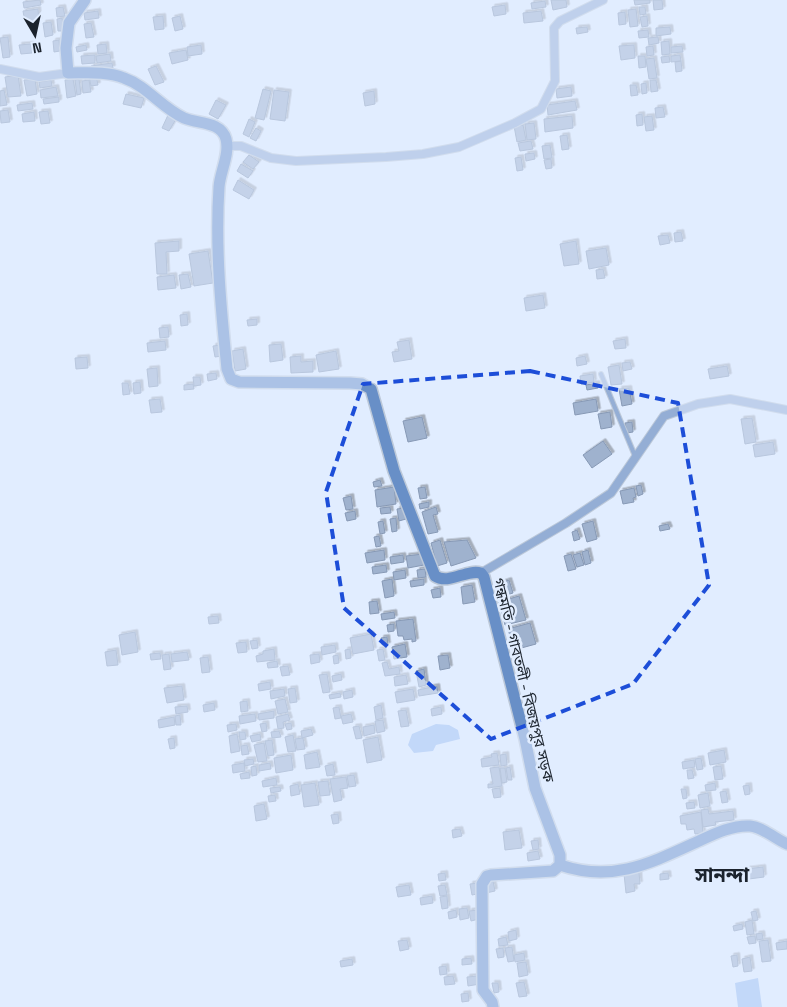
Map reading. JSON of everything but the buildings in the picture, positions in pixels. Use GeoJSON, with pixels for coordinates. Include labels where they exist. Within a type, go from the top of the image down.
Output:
{"type":"FeatureCollection","features":[{"type":"Feature","properties":{"kind":"main road"},"geometry":{"type":"LineString","coordinates":[[85,0],[69,23],[66,48],[68,74],[112,75],[135,83],[184,118],[212,125],[221,131],[227,146]]}},
{"type":"Feature","properties":{"kind":"main road","name":"গন্ধমতি - গাবতলী - বিজয়পুর সড়ক"},"geometry":{"type":"LineString","coordinates":[[227,146],[219,186],[220,297],[226,369],[230,379],[239,382],[350,383],[362,384],[371,389],[394,471],[435,576],[444,579],[475,572],[481,573],[525,739],[535,788],[560,856],[560,865]]}},
{"type":"Feature","properties":{"kind":"main road"},"geometry":{"type":"LineString","coordinates":[[493,1007],[492,1002],[483,990],[482,884],[486,876],[553,871],[560,865],[589,872],[618,872],[648,864],[731,828],[751,826],[787,844]]}},
{"type":"Feature","properties":{"kind":"street"},"geometry":{"type":"LineString","coordinates":[[227,146],[241,146],[271,158],[296,161],[386,158],[423,154],[459,147],[521,121],[540,109],[555,81],[554,28],[560,21],[603,0]]}},
{"type":"Feature","properties":{"kind":"street"},"geometry":{"type":"LineString","coordinates":[[0,69],[39,77],[68,74]]}},
{"type":"Feature","properties":{"kind":"street"},"geometry":{"type":"LineString","coordinates":[[481,573],[566,523],[611,493],[664,416],[698,404],[730,399],[787,410]]}},
{"type":"Feature","properties":{"kind":"lane"},"geometry":{"type":"LineString","coordinates":[[602,374],[635,456]]}},
{"type":"Feature","properties":{"kind":"highlighted area"},"geometry":{"type":"Polygon","coordinates":[[[530,371],[678,403],[709,585],[633,684],[491,739],[344,608],[326,492],[363,384],[530,371]]]}},
{"type":"Feature","properties":{"kind":"water"},"geometry":{"type":"Polygon","coordinates":[[[436,724],[449,725],[458,730],[460,739],[436,745],[433,751],[414,753],[408,745],[412,734],[436,724]]]}},
{"type":"Feature","properties":{"kind":"water"},"geometry":{"type":"Polygon","coordinates":[[[758,978],[762,1007],[738,1007],[735,983],[758,978]]]}},
{"type":"Feature","properties":{"kind":"district","name":"সানন্দা"},"geometry":{"type":"Point","coordinates":[722,875]}}]}
